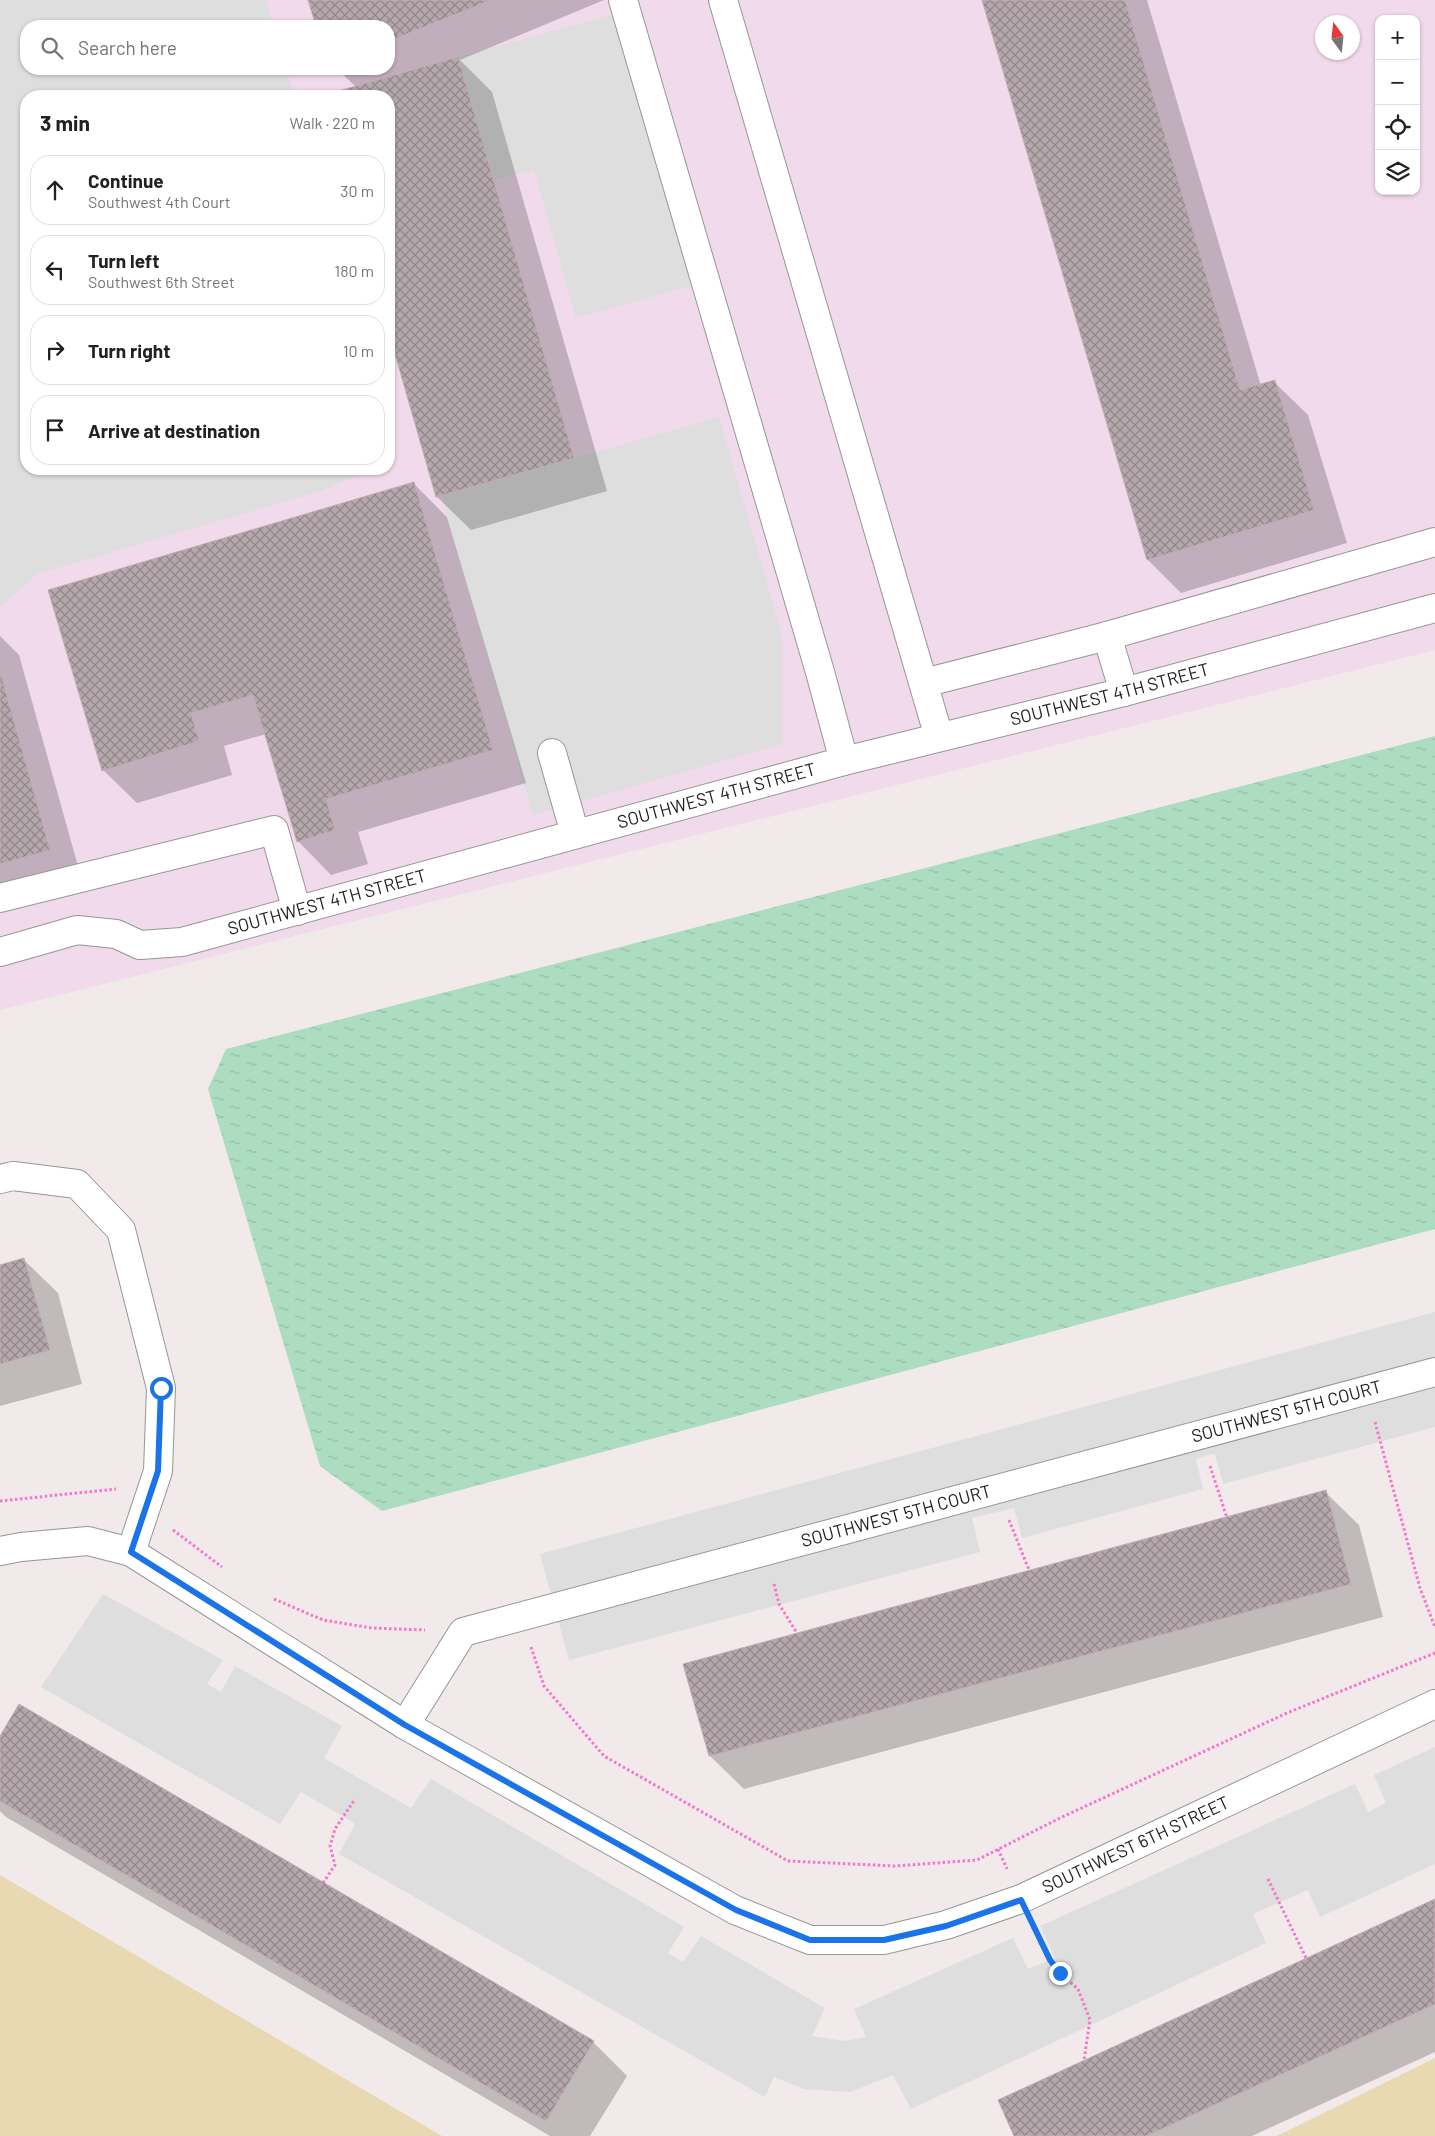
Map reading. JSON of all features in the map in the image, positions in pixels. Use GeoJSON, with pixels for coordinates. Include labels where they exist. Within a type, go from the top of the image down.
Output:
{"type":"FeatureCollection","features":[{"type":"Feature","properties":{"kind":"street"},"geometry":{"type":"LineString","coordinates":[[623,0],[820,672],[844,761]]}},
{"type":"Feature","properties":{"kind":"street"},"geometry":{"type":"LineString","coordinates":[[723,0],[939,737]]}},
{"type":"Feature","properties":{"kind":"street"},"geometry":{"type":"LineString","coordinates":[[924,683],[1106,636],[1435,542]]}},
{"type":"Feature","properties":{"kind":"street","name":"SOUTHWEST 4TH STREET"},"geometry":{"type":"LineString","coordinates":[[0,952],[77,930],[116,934],[140,945],[182,942],[844,761],[1124,692],[1435,608]]}},
{"type":"Feature","properties":{"kind":"street"},"geometry":{"type":"LineString","coordinates":[[1106,636],[1124,692]]}},
{"type":"Feature","properties":{"kind":"street"},"geometry":{"type":"LineString","coordinates":[[552,753],[574,834]]}},
{"type":"Feature","properties":{"kind":"street"},"geometry":{"type":"LineString","coordinates":[[0,898],[274,830],[297,911]]}},
{"type":"Feature","properties":{"kind":"street"},"geometry":{"type":"LineString","coordinates":[[0,1179],[13,1176],[77,1184],[121,1230],[161,1388],[158,1471],[131,1552]]}},
{"type":"Feature","properties":{"kind":"street","name":"SOUTHWEST 5TH COURT"},"geometry":{"type":"LineString","coordinates":[[463,1632],[1435,1372]]}},
{"type":"Feature","properties":{"kind":"street","name":"SOUTHWEST 6TH STREET"},"geometry":{"type":"LineString","coordinates":[[0,1551],[20,1546],[88,1542],[131,1552],[405,1725],[736,1910],[810,1940],[884,1940],[946,1926],[1021,1900],[1435,1704]]}},
{"type":"Feature","properties":{"kind":"street"},"geometry":{"type":"LineString","coordinates":[[405,1725],[463,1632]]}},
{"type":"Feature","properties":{"kind":"path"},"geometry":{"type":"LineString","coordinates":[[1366,1391],[1420,1588],[1435,1627]]}},
{"type":"Feature","properties":{"kind":"path"},"geometry":{"type":"LineString","coordinates":[[1200,1435],[1226,1518]]}},
{"type":"Feature","properties":{"kind":"path"},"geometry":{"type":"LineString","coordinates":[[0,1500],[118,1489],[132,1497],[145,1510],[222,1567]]}},
{"type":"Feature","properties":{"kind":"path"},"geometry":{"type":"LineString","coordinates":[[981,1494],[1004,1510],[1029,1570]]}},
{"type":"Feature","properties":{"kind":"path"},"geometry":{"type":"LineString","coordinates":[[764,1552],[780,1604],[797,1633]]}},
{"type":"Feature","properties":{"kind":"path"},"geometry":{"type":"LineString","coordinates":[[271,1598],[323,1620],[372,1628],[463,1632]]}},
{"type":"Feature","properties":{"kind":"path"},"geometry":{"type":"LineString","coordinates":[[521,1618],[544,1686],[604,1756],[788,1860],[895,1866],[977,1860],[1060,1818],[1287,1713],[1435,1653]]}},
{"type":"Feature","properties":{"kind":"path"},"geometry":{"type":"LineString","coordinates":[[323,1883],[336,1866],[330,1846],[335,1829],[354,1799]]}},
{"type":"Feature","properties":{"kind":"path"},"geometry":{"type":"LineString","coordinates":[[998,1849],[1050,1960],[1060,1973],[1078,1989],[1090,2020],[1084,2060]]}},
{"type":"Feature","properties":{"kind":"path"},"geometry":{"type":"LineString","coordinates":[[1268,1879],[1306,1958]]}},
{"type":"Feature","properties":{"kind":"shaded area"},"geometry":{"type":"Polygon","coordinates":[[[0,0],[1435,0],[1435,650],[0,1010],[0,0]]]}},
{"type":"Feature","properties":{"kind":"shaded area"},"geometry":{"type":"Polygon","coordinates":[[[0,0],[266,0],[272,20],[20,20],[20,75],[288,75],[292,90],[20,90],[20,475],[357,475],[324,490],[37,574],[0,607],[0,0]]]}},
{"type":"Feature","properties":{"kind":"shaded area"},"geometry":{"type":"Polygon","coordinates":[[[622,12],[698,284],[576,318],[534,170],[494,180],[458,57],[622,12]]]}},
{"type":"Feature","properties":{"kind":"shaded area"},"geometry":{"type":"Polygon","coordinates":[[[719,417],[782,636],[782,744],[533,815],[442,496],[719,417]]]}},
{"type":"Feature","properties":{"kind":"shaded area"},"geometry":{"type":"Polygon","coordinates":[[[1435,1312],[1435,1427],[1223,1484],[1215,1454],[1207,1455],[1196,1459],[1203,1489],[1022,1538],[1014,1508],[972,1518],[980,1552],[569,1660],[540,1554],[1435,1312]]]}},
{"type":"Feature","properties":{"kind":"shaded area"},"geometry":{"type":"Polygon","coordinates":[[[103,1594],[223,1660],[207,1684],[221,1692],[235,1666],[342,1726],[324,1758],[411,1808],[431,1779],[684,1927],[668,1953],[683,1962],[701,1936],[825,2008],[812,2036],[844,2041],[866,2037],[854,2009],[1013,1938],[1028,1969],[1050,1960],[1055,1957],[1040,1926],[1355,1784],[1368,1812],[1386,1803],[1374,1775],[1435,1747],[1435,1864],[1320,1917],[1308,1890],[1253,1914],[1266,1943],[911,2109],[893,2075],[850,2092],[804,2089],[774,2077],[765,2097],[339,1854],[355,1824],[301,1792],[280,1824],[41,1687],[103,1594]]]}},
{"type":"Feature","properties":{"kind":"shaded area"},"geometry":{"type":"Polygon","coordinates":[[[0,1875],[442,2136],[0,2136],[0,1875]]]}},
{"type":"Feature","properties":{"kind":"shaded area"},"geometry":{"type":"Polygon","coordinates":[[[1435,2058],[1435,2136],[1277,2136],[1435,2058]]]}},
{"type":"Feature","properties":{"kind":"water"},"geometry":{"type":"Polygon","coordinates":[[[1435,736],[1435,1229],[382,1511],[320,1466],[208,1089],[226,1049],[1435,736]]]}},
{"type":"Feature","properties":{"kind":"building"},"geometry":{"type":"Polygon","coordinates":[[[308,0],[491,0],[395,39],[395,20],[314,20],[308,0]]]}},
{"type":"Feature","properties":{"kind":"building"},"geometry":{"type":"Polygon","coordinates":[[[982,0],[1125,0],[1240,390],[1275,380],[1314,510],[1147,560],[982,0]]]}},
{"type":"Feature","properties":{"kind":"building"},"geometry":{"type":"Polygon","coordinates":[[[458,57],[574,458],[436,497],[395,354],[395,90],[342,90],[458,57]]]}},
{"type":"Feature","properties":{"kind":"building"},"geometry":{"type":"Polygon","coordinates":[[[414,482],[493,750],[326,799],[335,830],[297,842],[253,695],[191,713],[199,741],[102,771],[48,590],[414,482]]]}},
{"type":"Feature","properties":{"kind":"building"},"geometry":{"type":"Polygon","coordinates":[[[0,671],[50,850],[0,864],[0,671]]]}},
{"type":"Feature","properties":{"kind":"building"},"geometry":{"type":"Polygon","coordinates":[[[24,1258],[50,1350],[0,1364],[0,1265],[24,1258]]]}},
{"type":"Feature","properties":{"kind":"building"},"geometry":{"type":"Polygon","coordinates":[[[1326,1490],[1351,1584],[709,1756],[683,1664],[1326,1490]]]}},
{"type":"Feature","properties":{"kind":"building"},"geometry":{"type":"Polygon","coordinates":[[[19,1704],[594,2041],[546,2121],[0,1801],[0,1736],[19,1704]]]}},
{"type":"Feature","properties":{"kind":"building"},"geometry":{"type":"Polygon","coordinates":[[[1435,1899],[1435,2004],[1146,2136],[1014,2136],[998,2100],[1435,1899]]]}},
{"type":"Feature","properties":{"kind":"route"},"geometry":{"type":"LineString","coordinates":[[161,1388],[158,1471],[131,1552],[405,1725],[736,1910],[810,1940],[884,1940],[946,1926],[1021,1900],[1050,1960],[1060,1973]]}}]}
